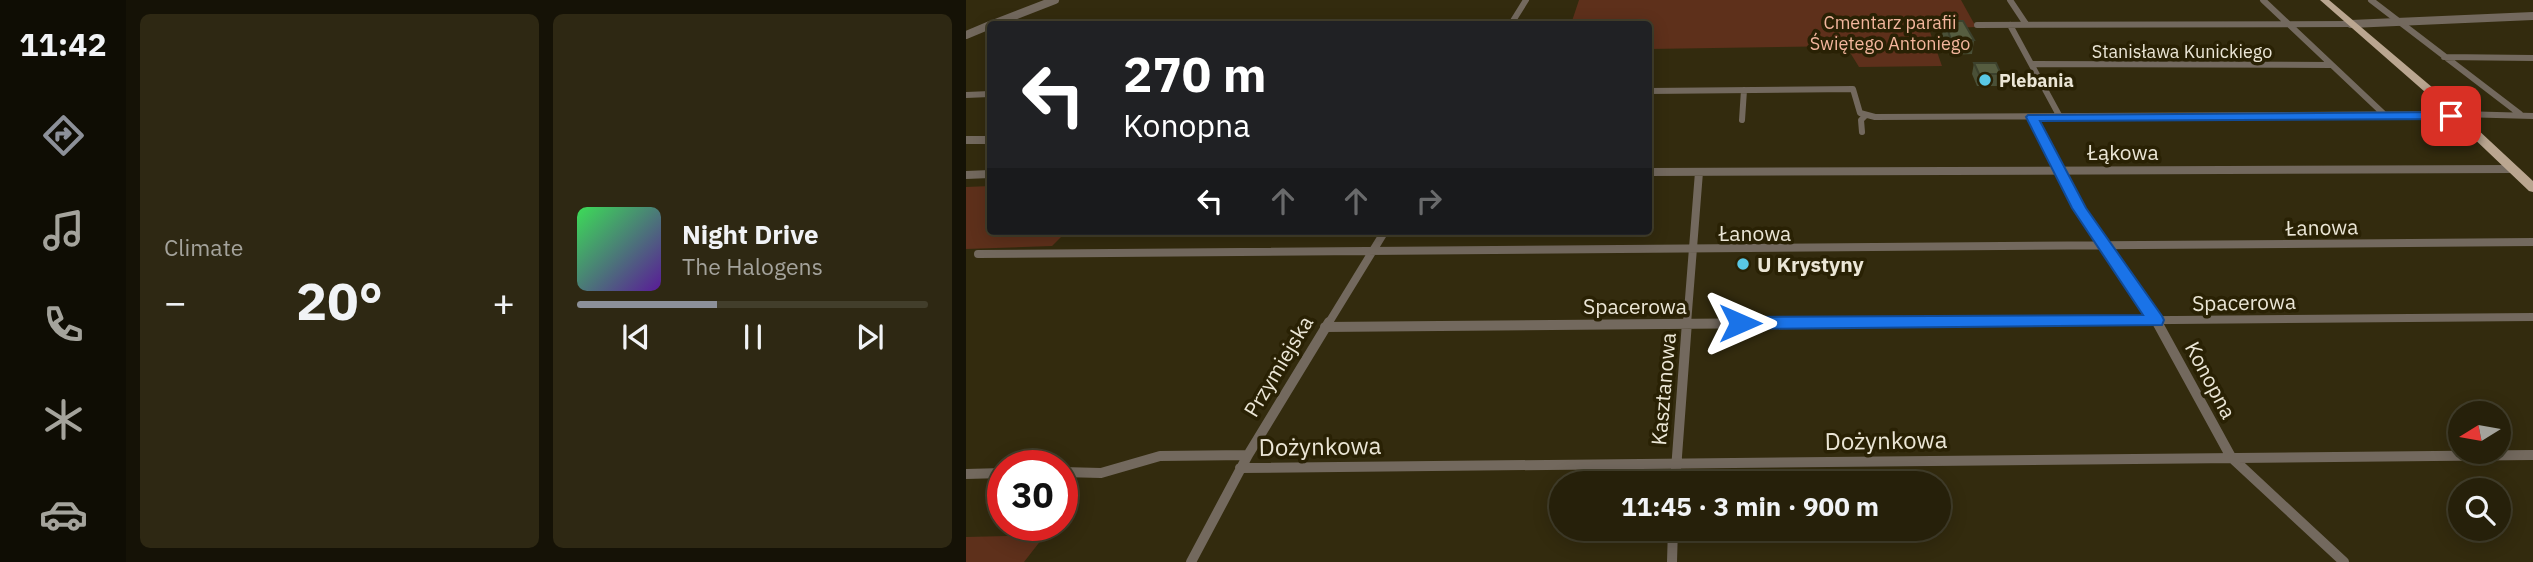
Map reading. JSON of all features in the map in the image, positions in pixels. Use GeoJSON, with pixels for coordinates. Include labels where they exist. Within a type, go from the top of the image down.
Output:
{"type":"FeatureCollection","features":[{"type":"Feature","properties":{"kind":"main road"},"geometry":{"type":"LineString","coordinates":[[2324,0],[2456,115],[2533,188]]}},
{"type":"Feature","properties":{"kind":"street"},"geometry":{"type":"LineString","coordinates":[[1002,21],[1055,0]]}},
{"type":"Feature","properties":{"kind":"street"},"geometry":{"type":"LineString","coordinates":[[1513,21],[1526,0]]}},
{"type":"Feature","properties":{"kind":"street"},"geometry":{"type":"LineString","coordinates":[[2010,0],[2026,24]]}},
{"type":"Feature","properties":{"kind":"street"},"geometry":{"type":"LineString","coordinates":[[2263,0],[2386,117]]}},
{"type":"Feature","properties":{"kind":"street"},"geometry":{"type":"LineString","coordinates":[[2371,0],[2522,116]]}},
{"type":"Feature","properties":{"kind":"street"},"geometry":{"type":"LineString","coordinates":[[1977,25],[2351,24],[2533,16]]}},
{"type":"Feature","properties":{"kind":"street"},"geometry":{"type":"LineString","coordinates":[[2010,24],[2060,117]]}},
{"type":"Feature","properties":{"kind":"street"},"geometry":{"type":"LineString","coordinates":[[966,35],[987,27]]}},
{"type":"Feature","properties":{"kind":"street"},"geometry":{"type":"LineString","coordinates":[[2444,57],[2533,58]]}},
{"type":"Feature","properties":{"kind":"street","name":"Stanisława Kunickiego"},"geometry":{"type":"LineString","coordinates":[[2033,64],[2331,65]]}},
{"type":"Feature","properties":{"kind":"street"},"geometry":{"type":"LineString","coordinates":[[1652,91],[1853,89],[1860,113],[1865,116],[2533,116]]}},
{"type":"Feature","properties":{"kind":"street"},"geometry":{"type":"LineString","coordinates":[[1742,120],[1744,90]]}},
{"type":"Feature","properties":{"kind":"street"},"geometry":{"type":"LineString","coordinates":[[966,95],[987,94]]}},
{"type":"Feature","properties":{"kind":"street"},"geometry":{"type":"LineString","coordinates":[[1863,132],[1861,120],[1865,116]]}},
{"type":"Feature","properties":{"kind":"street","name":"Konopna"},"geometry":{"type":"LineString","coordinates":[[2032,117],[2079,208],[2156,320],[2231,457],[2344,562]]}},
{"type":"Feature","properties":{"kind":"street"},"geometry":{"type":"LineString","coordinates":[[966,140],[987,140]]}},
{"type":"Feature","properties":{"kind":"street","name":"Łąkowa"},"geometry":{"type":"LineString","coordinates":[[1652,172],[2513,169]]}},
{"type":"Feature","properties":{"kind":"street","name":"Kasztanowa"},"geometry":{"type":"LineString","coordinates":[[1676,471],[1699,172]]}},
{"type":"Feature","properties":{"kind":"street"},"geometry":{"type":"LineString","coordinates":[[966,175],[986,174]]}},
{"type":"Feature","properties":{"kind":"street","name":"Przymiejska"},"geometry":{"type":"LineString","coordinates":[[1191,562],[1240,468],[1382,235]]}},
{"type":"Feature","properties":{"kind":"street","name":"Łanowa"},"geometry":{"type":"LineString","coordinates":[[978,254],[2533,242]]}},
{"type":"Feature","properties":{"kind":"street","name":"Spacerowa"},"geometry":{"type":"LineString","coordinates":[[1325,327],[2533,317]]}},
{"type":"Feature","properties":{"kind":"street"},"geometry":{"type":"LineString","coordinates":[[1078,472],[1101,473],[1160,456],[1248,455]]}},
{"type":"Feature","properties":{"kind":"street","name":"Dożynkowa"},"geometry":{"type":"LineString","coordinates":[[1240,468],[2533,455]]}},
{"type":"Feature","properties":{"kind":"street"},"geometry":{"type":"LineString","coordinates":[[966,474],[987,473]]}},
{"type":"Feature","properties":{"kind":"street"},"geometry":{"type":"LineString","coordinates":[[1672,562],[1673,541]]}},
{"type":"Feature","properties":{"kind":"green space","name":"Cmentarz parafii Świętego Antoniego"},"geometry":{"type":"Polygon","coordinates":[[[1579,0],[1961,0],[1976,27],[1929,29],[1942,66],[1859,67],[1846,46],[1652,49],[1652,21],[1572,21],[1579,0]]]}},
{"type":"Feature","properties":{"kind":"green space"},"geometry":{"type":"Polygon","coordinates":[[[987,186],[987,235],[1063,235],[1052,246],[966,249],[966,187],[987,186]]]}},
{"type":"Feature","properties":{"kind":"green space"},"geometry":{"type":"Polygon","coordinates":[[[987,536],[987,541],[1040,541],[1024,562],[966,562],[966,537],[987,536]]]}},
{"type":"Feature","properties":{"kind":"building"},"geometry":{"type":"Polygon","coordinates":[[[1945,21],[1963,21],[1974,40],[1951,40],[1945,21]]]}},
{"type":"Feature","properties":{"kind":"building"},"geometry":{"type":"Polygon","coordinates":[[[1974,63],[1996,63],[2001,74],[1979,74],[1974,63]]]}},
{"type":"Feature","properties":{"kind":"place","name":"Plebania"},"geometry":{"type":"Point","coordinates":[1985,80]}},
{"type":"Feature","properties":{"kind":"place","name":"U Krystyny"},"geometry":{"type":"Point","coordinates":[1743,264]}},
{"type":"Feature","properties":{"kind":"route"},"geometry":{"type":"LineString","coordinates":[[1740,323],[2156,320],[2079,208],[2032,117],[2451,116]]}}]}
